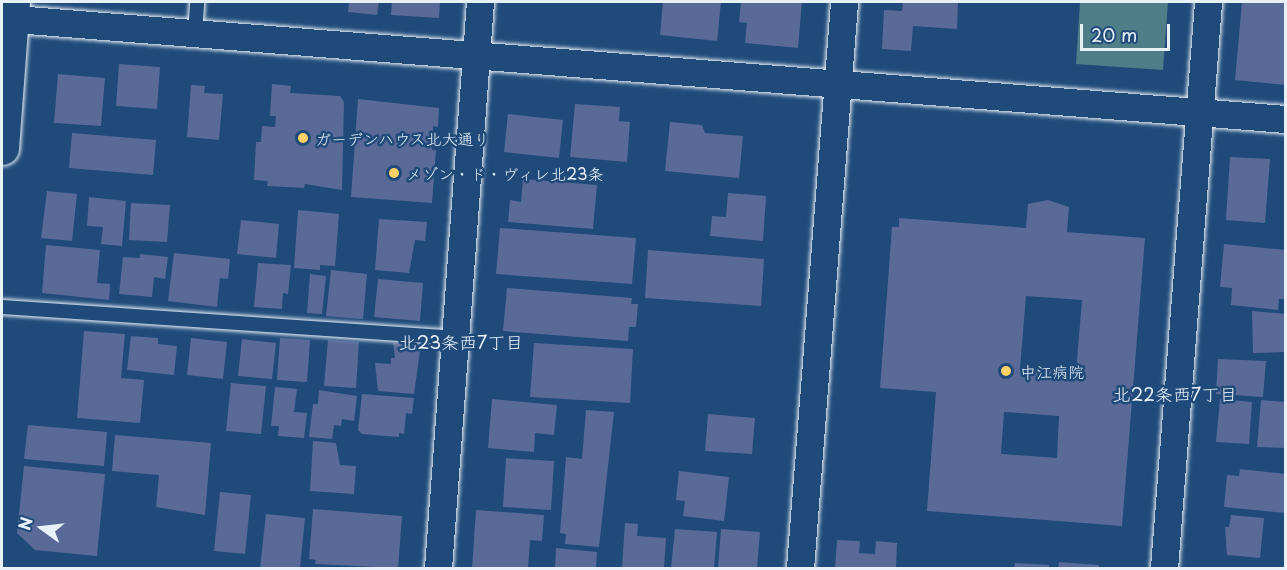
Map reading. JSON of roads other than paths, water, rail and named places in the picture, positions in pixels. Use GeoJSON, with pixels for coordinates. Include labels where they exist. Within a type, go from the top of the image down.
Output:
{"type":"FeatureCollection","features":[{"type":"Feature","properties":{"kind":"main road"},"geometry":{"type":"LineString","coordinates":[[2,148],[9,13]]}},
{"type":"Feature","properties":{"kind":"street"},"geometry":{"type":"LineString","coordinates":[[438,568],[480,2]]}},
{"type":"Feature","properties":{"kind":"street"},"geometry":{"type":"LineString","coordinates":[[800,568],[844,2]]}},
{"type":"Feature","properties":{"kind":"street"},"geometry":{"type":"LineString","coordinates":[[1164,568],[1208,2]]}},
{"type":"Feature","properties":{"kind":"street"},"geometry":{"type":"LineString","coordinates":[[9,13],[195,33],[1286,119]]}},
{"type":"Feature","properties":{"kind":"lane"},"geometry":{"type":"LineString","coordinates":[[195,33],[197,2]]}},
{"type":"Feature","properties":{"kind":"lane"},"geometry":{"type":"LineString","coordinates":[[2,307],[456,338]]}},
{"type":"Feature","properties":{"kind":"place","name":"ガーデンハウス北大通り"},"geometry":{"type":"Point","coordinates":[303,138]}},
{"type":"Feature","properties":{"kind":"place","name":"メゾン・ド・ヴィレ北23条"},"geometry":{"type":"Point","coordinates":[394,173]}},
{"type":"Feature","properties":{"kind":"place","name":"中江病院"},"geometry":{"type":"Point","coordinates":[1006,371]}},
{"type":"Feature","properties":{"kind":"district","name":"北23条西7丁目"},"geometry":{"type":"Point","coordinates":[461,342]}},
{"type":"Feature","properties":{"kind":"district","name":"北22条西7丁目"},"geometry":{"type":"Point","coordinates":[1175,394]}}]}
